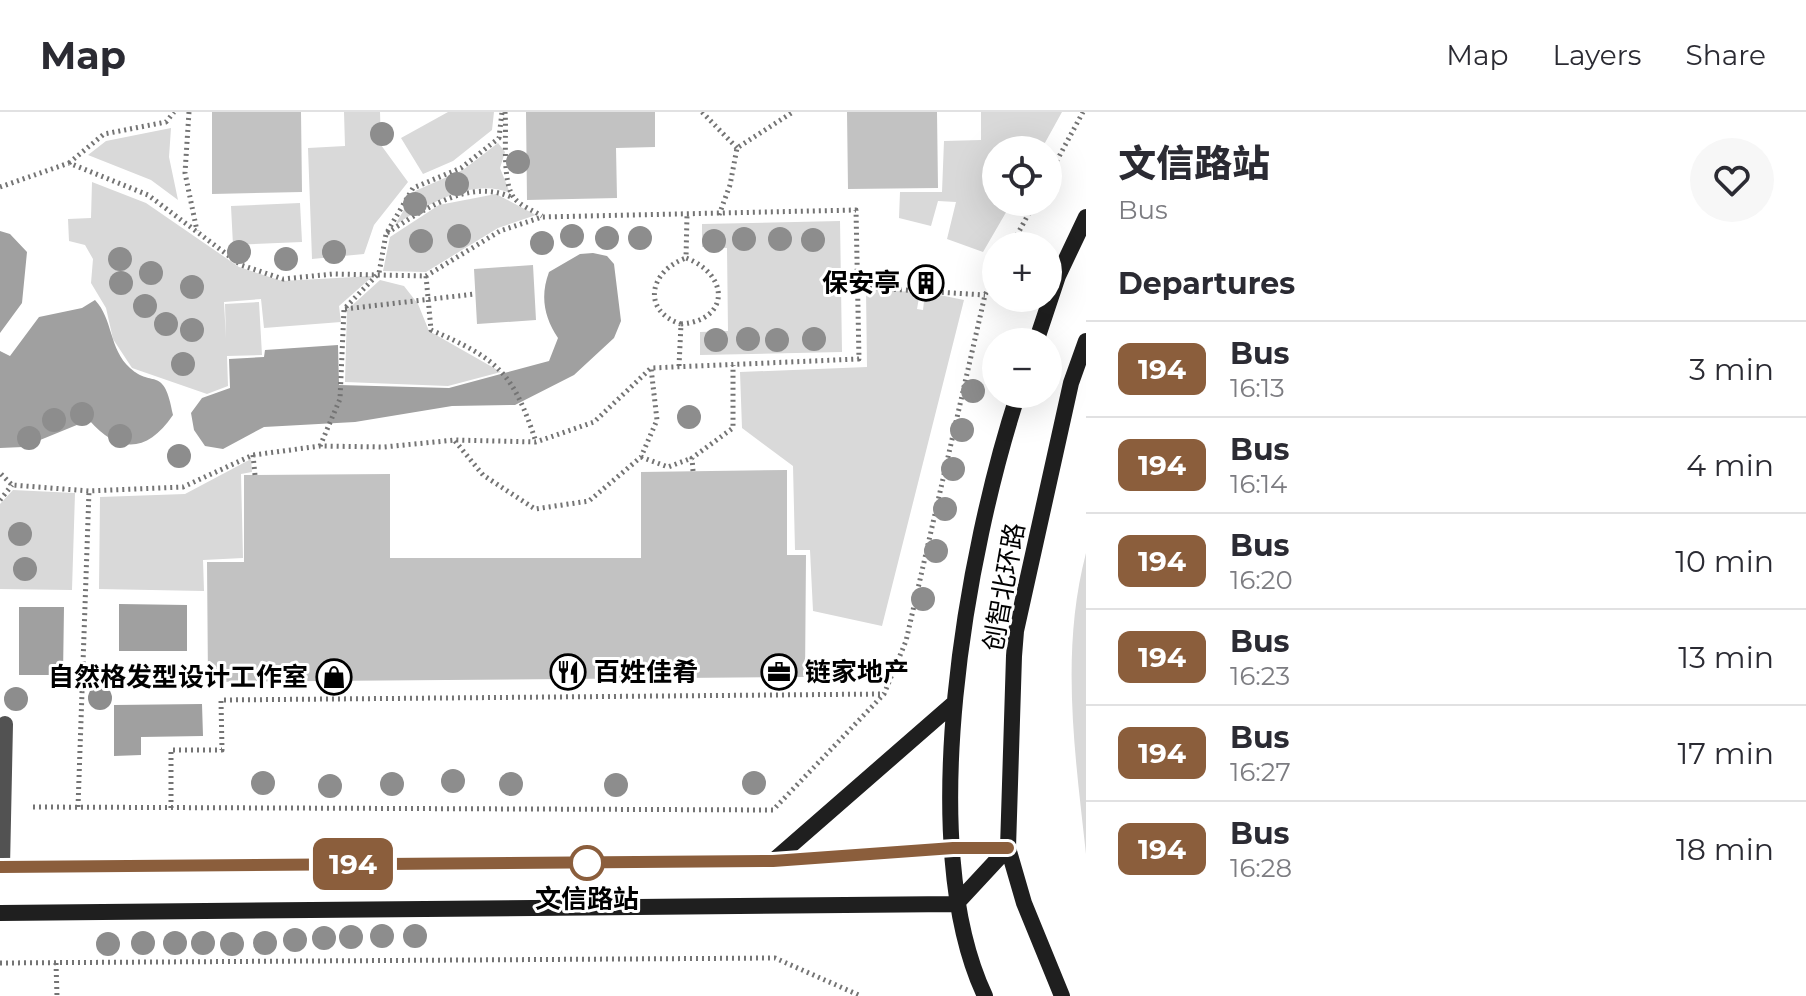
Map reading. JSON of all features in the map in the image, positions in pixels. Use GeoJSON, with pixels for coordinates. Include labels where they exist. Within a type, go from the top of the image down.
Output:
{"type":"FeatureCollection","features":[{"type":"Feature","properties":{"kind":"main road"},"geometry":{"type":"LineString","coordinates":[[1041,328],[1058,276],[1086,217]]}},
{"type":"Feature","properties":{"kind":"main road","name":"创智北环路"},"geometry":{"type":"LineString","coordinates":[[1062,996],[1024,903],[1008,848],[1016,631],[1071,383],[1086,341]]}},
{"type":"Feature","properties":{"kind":"main road"},"geometry":{"type":"LineString","coordinates":[[985,996],[975,974],[956,904],[953,704],[995,465],[1013,408]]}},
{"type":"Feature","properties":{"kind":"main road"},"geometry":{"type":"LineString","coordinates":[[773,861],[953,704]]}},
{"type":"Feature","properties":{"kind":"main road"},"geometry":{"type":"LineString","coordinates":[[1,867],[773,861],[953,848],[1008,848]]}},
{"type":"Feature","properties":{"kind":"main road"},"geometry":{"type":"LineString","coordinates":[[0,913],[956,904],[1008,848]]}},
{"type":"Feature","properties":{"kind":"lane"},"geometry":{"type":"LineString","coordinates":[[1,867],[5,724]]}},
{"type":"Feature","properties":{"kind":"path"},"geometry":{"type":"LineString","coordinates":[[0,187],[69,163],[104,134],[166,122],[174,112]]}},
{"type":"Feature","properties":{"kind":"path"},"geometry":{"type":"LineString","coordinates":[[189,112],[185,173],[197,232]]}},
{"type":"Feature","properties":{"kind":"path"},"geometry":{"type":"LineString","coordinates":[[503,112],[508,147],[504,169],[513,198]]}},
{"type":"Feature","properties":{"kind":"path"},"geometry":{"type":"LineString","coordinates":[[320,446],[340,399],[344,309],[379,273],[386,234],[413,188],[461,168],[499,138],[503,112]]}},
{"type":"Feature","properties":{"kind":"path"},"geometry":{"type":"LineString","coordinates":[[702,112],[737,148]]}},
{"type":"Feature","properties":{"kind":"path"},"geometry":{"type":"LineString","coordinates":[[719,215],[730,185],[737,148],[793,112]]}},
{"type":"Feature","properties":{"kind":"path"},"geometry":{"type":"LineString","coordinates":[[1062,151],[1083,112]]}},
{"type":"Feature","properties":{"kind":"path"},"geometry":{"type":"LineString","coordinates":[[0,473],[12,485],[89,491],[183,487],[253,455],[320,446],[384,447],[455,440],[536,442],[594,422],[651,368],[859,359],[856,210],[542,217],[500,231],[426,276],[379,273],[283,279],[241,265],[148,195],[69,163]]}},
{"type":"Feature","properties":{"kind":"path"},"geometry":{"type":"LineString","coordinates":[[386,234],[437,201],[495,189],[542,217]]}},
{"type":"Feature","properties":{"kind":"path"},"geometry":{"type":"LineString","coordinates":[[686,258],[687,215]]}},
{"type":"Feature","properties":{"kind":"path"},"geometry":{"type":"LineString","coordinates":[[686,258],[703,265],[714,275],[718,287],[714,309],[706,318],[681,324],[661,312],[655,299],[656,283],[659,273],[669,264],[686,258]]}},
{"type":"Feature","properties":{"kind":"path"},"geometry":{"type":"LineString","coordinates":[[426,276],[431,330],[470,347],[504,370],[525,408],[536,442]]}},
{"type":"Feature","properties":{"kind":"path"},"geometry":{"type":"LineString","coordinates":[[858,287],[982,295]]}},
{"type":"Feature","properties":{"kind":"path"},"geometry":{"type":"LineString","coordinates":[[344,309],[475,294]]}},
{"type":"Feature","properties":{"kind":"path"},"geometry":{"type":"LineString","coordinates":[[2,806],[773,810],[884,694],[906,641],[982,308]]}},
{"type":"Feature","properties":{"kind":"path"},"geometry":{"type":"LineString","coordinates":[[679,366],[681,324]]}},
{"type":"Feature","properties":{"kind":"path"},"geometry":{"type":"LineString","coordinates":[[641,457],[668,467],[692,458],[733,428],[733,365]]}},
{"type":"Feature","properties":{"kind":"path"},"geometry":{"type":"LineString","coordinates":[[455,440],[483,475],[535,509],[589,501],[641,457],[657,420],[651,368]]}},
{"type":"Feature","properties":{"kind":"path"},"geometry":{"type":"LineString","coordinates":[[253,455],[255,475]]}},
{"type":"Feature","properties":{"kind":"path"},"geometry":{"type":"LineString","coordinates":[[692,458],[693,471]]}},
{"type":"Feature","properties":{"kind":"path"},"geometry":{"type":"LineString","coordinates":[[0,500],[12,485]]}},
{"type":"Feature","properties":{"kind":"path"},"geometry":{"type":"LineString","coordinates":[[78,807],[89,491]]}},
{"type":"Feature","properties":{"kind":"path"},"geometry":{"type":"LineString","coordinates":[[171,808],[171,750],[222,750],[221,700],[884,694]]}},
{"type":"Feature","properties":{"kind":"path"},"geometry":{"type":"LineString","coordinates":[[0,963],[775,958],[861,996]]}},
{"type":"Feature","properties":{"kind":"path"},"geometry":{"type":"LineString","coordinates":[[56,963],[57,996]]}},
{"type":"Feature","properties":{"kind":"shaded area"},"geometry":{"type":"Polygon","coordinates":[[[344,112],[380,112],[381,145],[408,182],[374,225],[364,254],[312,259],[308,148],[345,146],[344,112]]]}},
{"type":"Feature","properties":{"kind":"shaded area"},"geometry":{"type":"Polygon","coordinates":[[[448,112],[494,112],[492,130],[453,161],[423,174],[401,138],[448,112]]]}},
{"type":"Feature","properties":{"kind":"shaded area"},"geometry":{"type":"Polygon","coordinates":[[[981,112],[1062,112],[1049,136],[982,136],[982,216],[1004,216],[995,232],[982,232],[982,252],[947,239],[956,202],[938,201],[931,226],[899,218],[900,192],[942,192],[944,141],[981,140],[981,112]]]}},
{"type":"Feature","properties":{"kind":"shaded area"},"geometry":{"type":"Polygon","coordinates":[[[171,128],[169,157],[178,200],[151,180],[88,155],[106,141],[171,128]]]}},
{"type":"Feature","properties":{"kind":"shaded area"},"geometry":{"type":"Polygon","coordinates":[[[498,143],[505,152],[500,168],[510,193],[480,188],[465,191],[435,202],[395,225],[415,191],[463,170],[498,143]]]}},
{"type":"Feature","properties":{"kind":"shaded area"},"geometry":{"type":"Polygon","coordinates":[[[92,182],[146,203],[239,267],[282,281],[373,276],[339,306],[341,322],[264,328],[261,299],[224,302],[226,339],[225,304],[259,302],[262,355],[227,356],[228,386],[207,394],[132,368],[113,339],[106,308],[91,283],[93,259],[85,245],[69,241],[68,219],[91,218],[92,182]]]}},
{"type":"Feature","properties":{"kind":"shaded area"},"geometry":{"type":"Polygon","coordinates":[[[496,194],[536,215],[498,228],[426,272],[383,271],[390,237],[439,205],[496,194]]]}},
{"type":"Feature","properties":{"kind":"shaded area"},"geometry":{"type":"Polygon","coordinates":[[[300,203],[302,242],[233,245],[231,206],[300,203]]]}},
{"type":"Feature","properties":{"kind":"shaded area"},"geometry":{"type":"Polygon","coordinates":[[[840,221],[842,352],[700,355],[700,332],[728,331],[727,248],[702,247],[702,224],[840,221]]]}},
{"type":"Feature","properties":{"kind":"shaded area"},"geometry":{"type":"Polygon","coordinates":[[[0,231],[10,234],[27,252],[22,303],[0,333],[0,231]]]}},
{"type":"Feature","properties":{"kind":"shaded area"},"geometry":{"type":"Polygon","coordinates":[[[580,254],[607,256],[614,264],[621,321],[614,338],[574,375],[515,405],[452,406],[355,422],[264,427],[223,449],[205,446],[194,430],[191,413],[202,398],[230,388],[229,359],[264,357],[265,350],[338,345],[339,385],[449,388],[549,361],[558,338],[545,306],[549,272],[580,254]]]}},
{"type":"Feature","properties":{"kind":"shaded area"},"geometry":{"type":"Polygon","coordinates":[[[380,280],[404,286],[418,304],[429,331],[501,372],[448,386],[345,382],[347,310],[380,280]]]}},
{"type":"Feature","properties":{"kind":"shaded area"},"geometry":{"type":"Polygon","coordinates":[[[866,290],[920,292],[917,309],[923,310],[925,292],[964,300],[882,626],[813,611],[810,550],[795,550],[793,466],[742,428],[740,372],[867,367],[866,290]]]}},
{"type":"Feature","properties":{"kind":"shaded area"},"geometry":{"type":"Polygon","coordinates":[[[95,300],[123,360],[138,374],[162,383],[173,415],[153,437],[143,442],[132,444],[111,439],[89,420],[23,447],[0,448],[0,351],[10,356],[39,317],[82,308],[95,300]]]}},
{"type":"Feature","properties":{"kind":"shaded area"},"geometry":{"type":"Polygon","coordinates":[[[251,459],[252,472],[241,474],[243,558],[203,560],[204,591],[99,589],[100,497],[185,494],[251,459]]]}},
{"type":"Feature","properties":{"kind":"shaded area"},"geometry":{"type":"Polygon","coordinates":[[[13,490],[75,493],[72,590],[0,589],[0,504],[13,490]]]}},
{"type":"Feature","properties":{"kind":"shaded area"},"geometry":{"type":"Polygon","coordinates":[[[1086,553],[1086,854],[1074,741],[1072,665],[1073,628],[1086,553]]]}},
{"type":"Feature","properties":{"kind":"shaded area"},"geometry":{"type":"Polygon","coordinates":[[[119,604],[187,605],[187,651],[119,651],[119,604]]]}},
{"type":"Feature","properties":{"kind":"shaded area"},"geometry":{"type":"Polygon","coordinates":[[[19,607],[64,607],[63,675],[19,675],[19,607]]]}},
{"type":"Feature","properties":{"kind":"shaded area"},"geometry":{"type":"Polygon","coordinates":[[[202,704],[203,736],[141,737],[141,755],[114,756],[114,705],[202,704]]]}},
{"type":"Feature","properties":{"kind":"building"},"geometry":{"type":"Polygon","coordinates":[[[212,112],[301,112],[302,192],[212,194],[212,112]]]}},
{"type":"Feature","properties":{"kind":"building"},"geometry":{"type":"Polygon","coordinates":[[[526,112],[655,112],[655,147],[616,148],[617,198],[527,200],[526,112]]]}},
{"type":"Feature","properties":{"kind":"building"},"geometry":{"type":"Polygon","coordinates":[[[847,112],[937,112],[938,188],[848,189],[847,112]]]}},
{"type":"Feature","properties":{"kind":"building"},"geometry":{"type":"Polygon","coordinates":[[[533,265],[536,320],[477,324],[474,269],[533,265]]]}},
{"type":"Feature","properties":{"kind":"building"},"geometry":{"type":"Polygon","coordinates":[[[787,470],[787,555],[806,555],[805,677],[208,682],[207,562],[244,562],[244,475],[390,474],[390,558],[641,558],[641,472],[787,470]]]}},
{"type":"Feature","properties":{"kind":"bus line","name":"194"},"geometry":{"type":"LineString","coordinates":[[0,867],[773,861],[953,848],[1008,848]]}},
{"type":"Feature","properties":{"kind":"place","name":"保安亭"},"geometry":{"type":"Point","coordinates":[926,283]}},
{"type":"Feature","properties":{"kind":"place","name":"百姓佳肴"},"geometry":{"type":"Point","coordinates":[568,672]}},
{"type":"Feature","properties":{"kind":"place","name":"链家地产"},"geometry":{"type":"Point","coordinates":[779,672]}},
{"type":"Feature","properties":{"kind":"place","name":"自然格发型设计工作室"},"geometry":{"type":"Point","coordinates":[334,677]}},
{"type":"Feature","properties":{"kind":"place","name":"文信路站"},"geometry":{"type":"Point","coordinates":[587,863]}}]}
